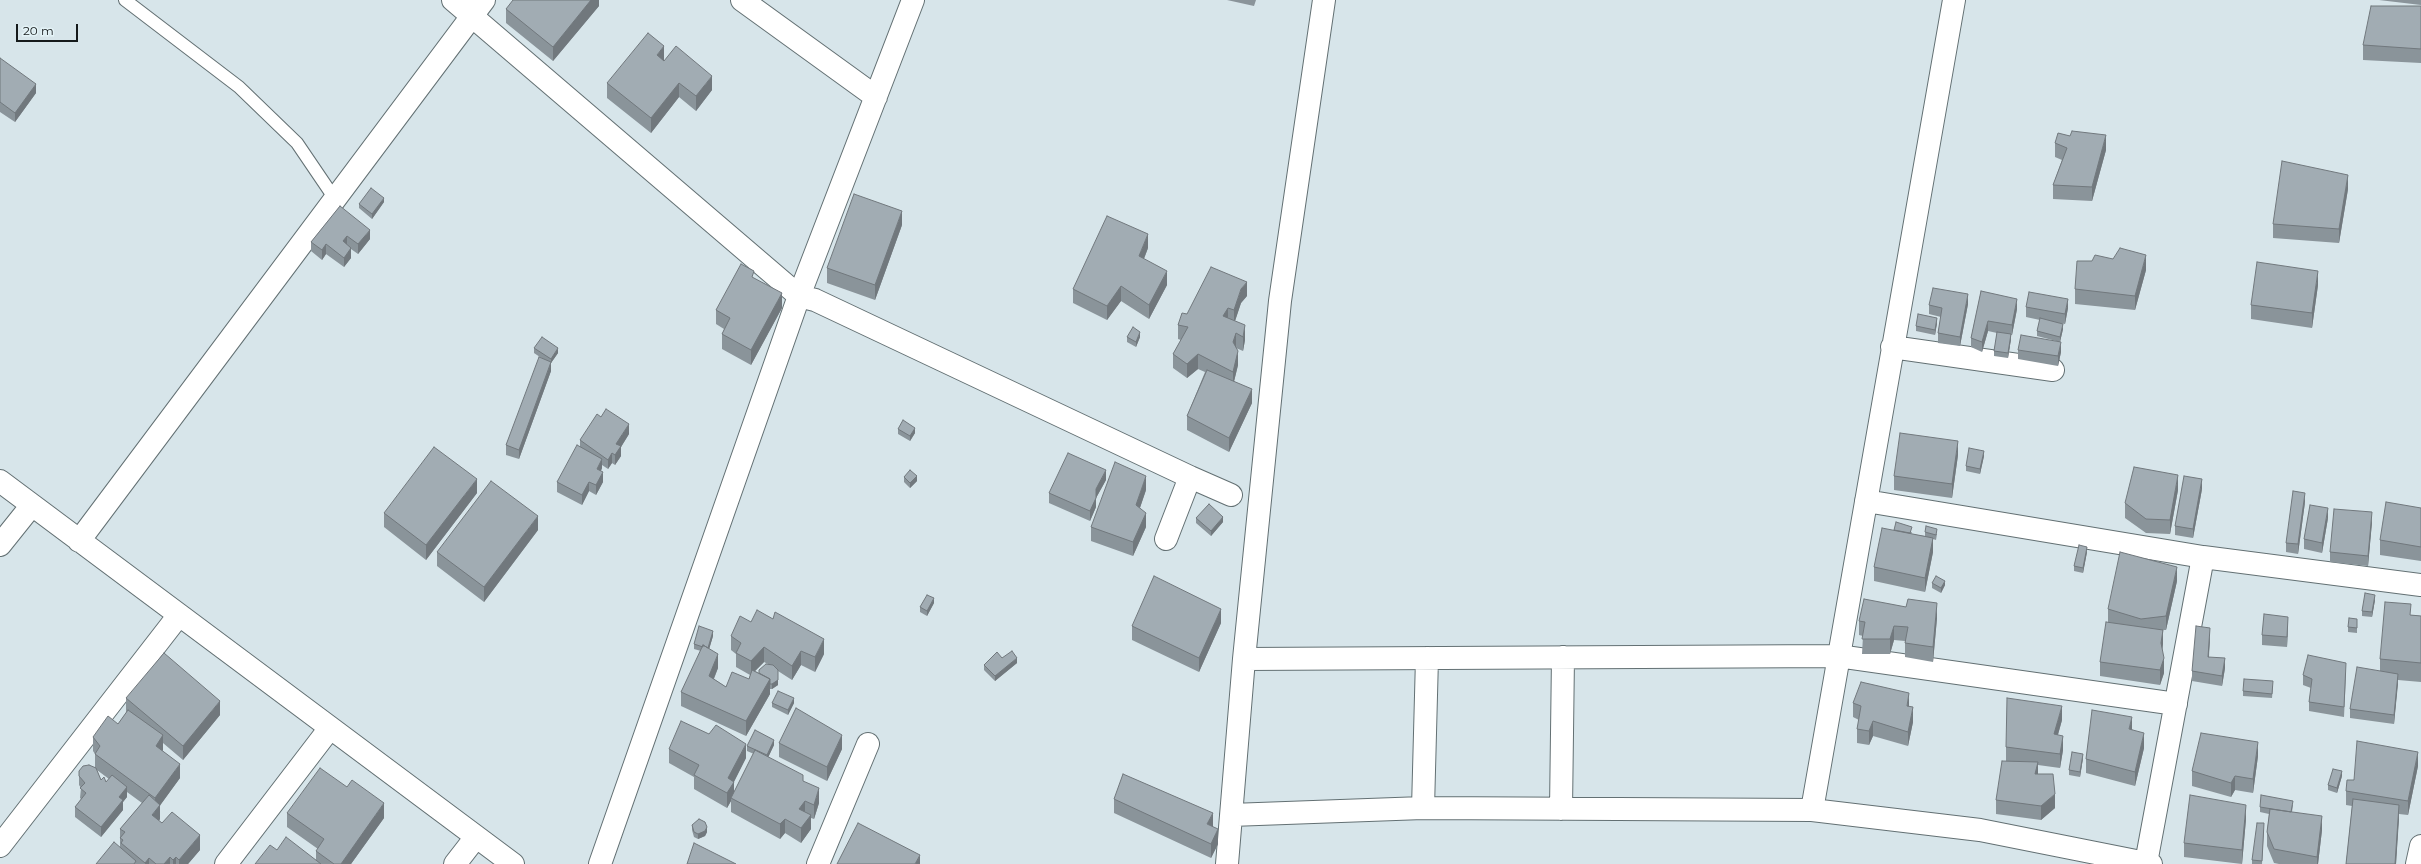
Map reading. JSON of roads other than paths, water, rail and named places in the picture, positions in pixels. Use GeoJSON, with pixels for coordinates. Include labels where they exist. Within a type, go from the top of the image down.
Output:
{"type":"FeatureCollection","features":[{"type":"Feature","properties":{"kind":"street"},"geometry":{"type":"LineString","coordinates":[[453,0],[478,8],[799,296],[815,300],[1190,478],[1231,495]]}},
{"type":"Feature","properties":{"kind":"street"},"geometry":{"type":"LineString","coordinates":[[742,0],[876,97]]}},
{"type":"Feature","properties":{"kind":"street"},"geometry":{"type":"LineString","coordinates":[[600,864],[799,296],[913,0]]}},
{"type":"Feature","properties":{"kind":"street"},"geometry":{"type":"LineString","coordinates":[[1227,864],[1244,659],[1280,301],[1324,0]]}},
{"type":"Feature","properties":{"kind":"street"},"geometry":{"type":"LineString","coordinates":[[1812,810],[1954,0]]}},
{"type":"Feature","properties":{"kind":"street"},"geometry":{"type":"LineString","coordinates":[[79,541],[478,8]]}},
{"type":"Feature","properties":{"kind":"street"},"geometry":{"type":"LineString","coordinates":[[1892,347],[2053,370]]}},
{"type":"Feature","properties":{"kind":"street"},"geometry":{"type":"LineString","coordinates":[[1166,539],[1190,478]]}},
{"type":"Feature","properties":{"kind":"street"},"geometry":{"type":"LineString","coordinates":[[0,481],[513,864]]}},
{"type":"Feature","properties":{"kind":"street"},"geometry":{"type":"LineString","coordinates":[[1866,501],[2203,557],[2421,585]]}},
{"type":"Feature","properties":{"kind":"street"},"geometry":{"type":"LineString","coordinates":[[0,545],[32,505]]}},
{"type":"Feature","properties":{"kind":"street"},"geometry":{"type":"LineString","coordinates":[[1231,815],[1423,808],[1812,810],[1980,830],[2148,864],[2203,557]]}},
{"type":"Feature","properties":{"kind":"street"},"geometry":{"type":"LineString","coordinates":[[0,846],[179,615]]}},
{"type":"Feature","properties":{"kind":"street"},"geometry":{"type":"LineString","coordinates":[[1244,659],[1838,656],[2176,704]]}},
{"type":"Feature","properties":{"kind":"street"},"geometry":{"type":"LineString","coordinates":[[1561,809],[1563,657]]}},
{"type":"Feature","properties":{"kind":"street"},"geometry":{"type":"LineString","coordinates":[[1423,808],[1427,658]]}},
{"type":"Feature","properties":{"kind":"street"},"geometry":{"type":"LineString","coordinates":[[226,864],[330,728]]}},
{"type":"Feature","properties":{"kind":"street"},"geometry":{"type":"LineString","coordinates":[[818,864],[868,744]]}},
{"type":"Feature","properties":{"kind":"street"},"geometry":{"type":"LineString","coordinates":[[455,864],[476,837]]}},
{"type":"Feature","properties":{"kind":"street"},"geometry":{"type":"LineString","coordinates":[[2418,864],[2421,846]]}},
{"type":"Feature","properties":{"kind":"lane"},"geometry":{"type":"LineString","coordinates":[[125,0],[239,87],[297,144],[335,199]]}}]}
